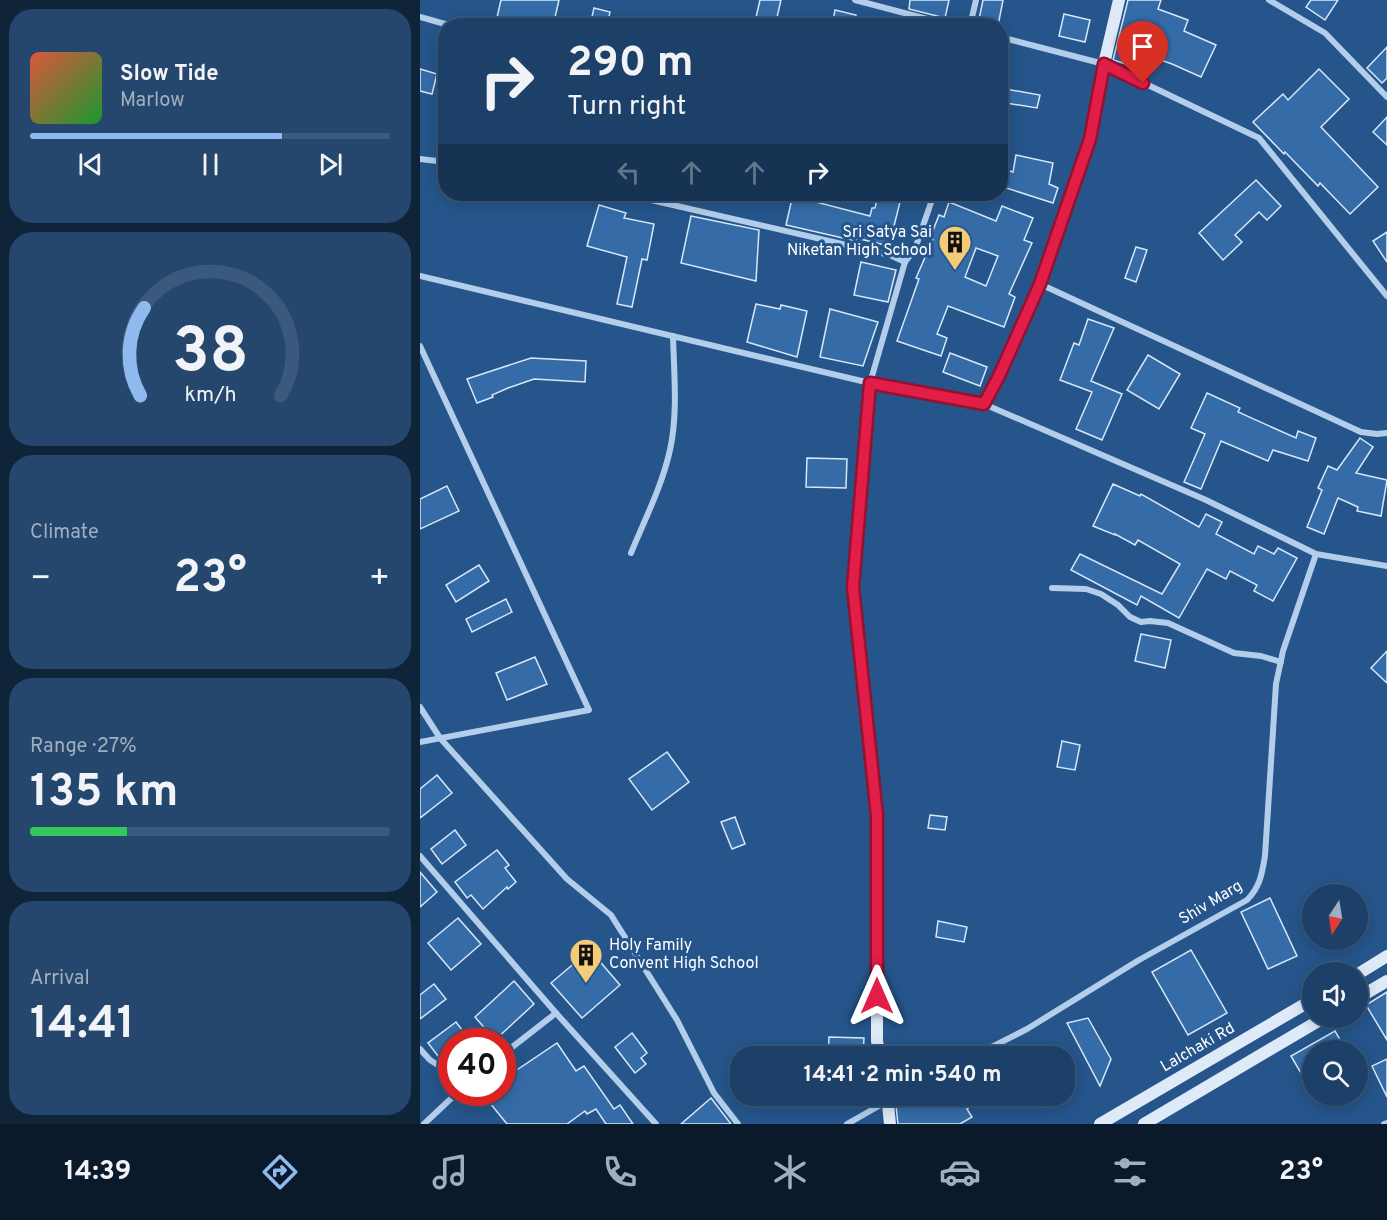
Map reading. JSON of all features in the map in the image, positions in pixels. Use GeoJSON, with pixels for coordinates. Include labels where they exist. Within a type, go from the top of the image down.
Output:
{"type":"FeatureCollection","features":[{"type":"Feature","properties":{"kind":"street"},"geometry":{"type":"LineString","coordinates":[[855,0],[924,18]]}},
{"type":"Feature","properties":{"kind":"street"},"geometry":{"type":"LineString","coordinates":[[972,18],[976,0]]}},
{"type":"Feature","properties":{"kind":"street"},"geometry":{"type":"LineString","coordinates":[[984,404],[1040,284],[1090,139],[1119,0]]}},
{"type":"Feature","properties":{"kind":"street"},"geometry":{"type":"LineString","coordinates":[[1269,0],[1325,33],[1387,97]]}},
{"type":"Feature","properties":{"kind":"street"},"geometry":{"type":"LineString","coordinates":[[420,17],[438,22]]}},
{"type":"Feature","properties":{"kind":"street"},"geometry":{"type":"LineString","coordinates":[[1008,40],[1104,64],[1259,138],[1387,296]]}},
{"type":"Feature","properties":{"kind":"street"},"geometry":{"type":"LineString","coordinates":[[420,159],[438,161]]}},
{"type":"Feature","properties":{"kind":"street"},"geometry":{"type":"LineString","coordinates":[[655,201],[890,255],[905,262]]}},
{"type":"Feature","properties":{"kind":"street"},"geometry":{"type":"LineString","coordinates":[[878,1046],[877,816],[853,587],[870,383],[905,262],[915,249],[931,201]]}},
{"type":"Feature","properties":{"kind":"street"},"geometry":{"type":"LineString","coordinates":[[420,276],[870,383],[984,404],[1206,500],[1316,554],[1387,566]]}},
{"type":"Feature","properties":{"kind":"street"},"geometry":{"type":"LineString","coordinates":[[1040,284],[1361,432],[1377,435],[1387,433]]}},
{"type":"Feature","properties":{"kind":"street"},"geometry":{"type":"LineString","coordinates":[[631,553],[663,477],[670,448],[674,422],[674,336]]}},
{"type":"Feature","properties":{"kind":"street"},"geometry":{"type":"LineString","coordinates":[[420,346],[589,710],[420,742]]}},
{"type":"Feature","properties":{"kind":"street","name":"Shiv Marg"},"geometry":{"type":"LineString","coordinates":[[994,1046],[1027,1029],[1139,960],[1247,900],[1255,892],[1260,882],[1265,856],[1276,684],[1316,554]]}},
{"type":"Feature","properties":{"kind":"street"},"geometry":{"type":"LineString","coordinates":[[1052,588],[1086,589],[1101,594],[1118,605],[1130,617],[1141,622],[1168,623],[1227,651],[1261,656],[1281,662]]}},
{"type":"Feature","properties":{"kind":"street"},"geometry":{"type":"LineString","coordinates":[[420,707],[440,738],[567,879],[611,915],[677,1020],[714,1093],[738,1124]]}},
{"type":"Feature","properties":{"kind":"street"},"geometry":{"type":"LineString","coordinates":[[420,856],[656,1124]]}},
{"type":"Feature","properties":{"kind":"street"},"geometry":{"type":"LineString","coordinates":[[1368,968],[1387,957]]}},
{"type":"Feature","properties":{"kind":"street"},"geometry":{"type":"LineString","coordinates":[[1368,992],[1387,981]]}},
{"type":"Feature","properties":{"kind":"street","name":"Lalchaki Rd"},"geometry":{"type":"LineString","coordinates":[[1100,1124],[1302,1006]]}},
{"type":"Feature","properties":{"kind":"street"},"geometry":{"type":"LineString","coordinates":[[516,1044],[556,1013]]}},
{"type":"Feature","properties":{"kind":"street"},"geometry":{"type":"LineString","coordinates":[[1143,1124],[1305,1028]]}},
{"type":"Feature","properties":{"kind":"street"},"geometry":{"type":"LineString","coordinates":[[420,1049],[438,1065]]}},
{"type":"Feature","properties":{"kind":"street"},"geometry":{"type":"LineString","coordinates":[[424,1124],[443,1106]]}},
{"type":"Feature","properties":{"kind":"street"},"geometry":{"type":"LineString","coordinates":[[847,1124],[876,1106]]}},
{"type":"Feature","properties":{"kind":"street"},"geometry":{"type":"LineString","coordinates":[[890,1124],[891,1106]]}},
{"type":"Feature","properties":{"kind":"building"},"geometry":{"type":"Polygon","coordinates":[[[501,0],[559,0],[555,18],[497,18],[501,0]]]}},
{"type":"Feature","properties":{"kind":"building"},"geometry":{"type":"Polygon","coordinates":[[[760,0],[781,0],[777,18],[756,18],[760,0]]]}},
{"type":"Feature","properties":{"kind":"building"},"geometry":{"type":"Polygon","coordinates":[[[910,0],[949,0],[945,18],[909,9],[910,0]]]}},
{"type":"Feature","properties":{"kind":"building"},"geometry":{"type":"Polygon","coordinates":[[[983,0],[1003,0],[1000,18],[979,18],[983,0]]]}},
{"type":"Feature","properties":{"kind":"building"},"geometry":{"type":"Polygon","coordinates":[[[1128,0],[1161,0],[1158,9],[1188,20],[1184,31],[1216,45],[1201,77],[1144,54],[1139,68],[1113,60],[1128,0]]]}},
{"type":"Feature","properties":{"kind":"building"},"geometry":{"type":"Polygon","coordinates":[[[1311,0],[1338,0],[1325,20],[1306,7],[1311,0]]]}},
{"type":"Feature","properties":{"kind":"building"},"geometry":{"type":"Polygon","coordinates":[[[594,8],[610,12],[609,18],[592,18],[594,8]]]}},
{"type":"Feature","properties":{"kind":"building"},"geometry":{"type":"Polygon","coordinates":[[[835,10],[856,15],[855,18],[834,18],[835,10]]]}},
{"type":"Feature","properties":{"kind":"building"},"geometry":{"type":"Polygon","coordinates":[[[1064,14],[1090,20],[1085,42],[1059,36],[1064,14]]]}},
{"type":"Feature","properties":{"kind":"building"},"geometry":{"type":"Polygon","coordinates":[[[1387,47],[1387,78],[1382,83],[1367,68],[1387,47]]]}},
{"type":"Feature","properties":{"kind":"building"},"geometry":{"type":"Polygon","coordinates":[[[420,69],[437,74],[432,94],[420,91],[420,69]]]}},
{"type":"Feature","properties":{"kind":"building"},"geometry":{"type":"Polygon","coordinates":[[[1319,69],[1349,99],[1321,127],[1378,187],[1350,214],[1320,183],[1318,186],[1285,152],[1284,154],[1253,122],[1283,94],[1288,100],[1319,69]]]}},
{"type":"Feature","properties":{"kind":"building"},"geometry":{"type":"Polygon","coordinates":[[[1008,89],[1040,95],[1037,108],[1008,103],[1008,89]]]}},
{"type":"Feature","properties":{"kind":"building"},"geometry":{"type":"Polygon","coordinates":[[[1387,117],[1387,145],[1373,132],[1387,117]]]}},
{"type":"Feature","properties":{"kind":"building"},"geometry":{"type":"Polygon","coordinates":[[[1016,155],[1053,163],[1049,184],[1058,188],[1053,203],[1008,189],[1008,170],[1013,172],[1016,155]]]}},
{"type":"Feature","properties":{"kind":"building"},"geometry":{"type":"Polygon","coordinates":[[[1256,180],[1281,206],[1267,220],[1259,212],[1235,235],[1242,242],[1223,260],[1199,233],[1256,180]]]}},
{"type":"Feature","properties":{"kind":"building"},"geometry":{"type":"Polygon","coordinates":[[[791,201],[812,201],[870,216],[876,201],[900,201],[889,246],[786,225],[791,201]]]}},
{"type":"Feature","properties":{"kind":"building"},"geometry":{"type":"Polygon","coordinates":[[[949,202],[996,221],[1002,206],[1033,218],[1024,240],[1032,243],[1009,294],[1015,297],[1004,327],[948,306],[937,334],[947,338],[941,356],[897,341],[919,279],[916,278],[933,239],[930,238],[939,215],[944,217],[949,202]],[[976,248],[965,277],[986,286],[998,256],[976,248]]]}},
{"type":"Feature","properties":{"kind":"building"},"geometry":{"type":"Polygon","coordinates":[[[599,205],[626,213],[624,218],[654,224],[647,260],[642,259],[632,307],[617,304],[627,257],[587,246],[599,205]]]}},
{"type":"Feature","properties":{"kind":"building"},"geometry":{"type":"Polygon","coordinates":[[[691,216],[759,230],[756,281],[681,263],[691,216]]]}},
{"type":"Feature","properties":{"kind":"building"},"geometry":{"type":"Polygon","coordinates":[[[1387,232],[1387,262],[1373,241],[1387,232]]]}},
{"type":"Feature","properties":{"kind":"building"},"geometry":{"type":"Polygon","coordinates":[[[1136,247],[1147,250],[1136,282],[1125,278],[1136,247]]]}},
{"type":"Feature","properties":{"kind":"building"},"geometry":{"type":"Polygon","coordinates":[[[861,262],[896,270],[888,302],[854,295],[861,262]]]}},
{"type":"Feature","properties":{"kind":"building"},"geometry":{"type":"Polygon","coordinates":[[[756,304],[780,309],[781,305],[807,311],[797,357],[747,342],[756,304]]]}},
{"type":"Feature","properties":{"kind":"building"},"geometry":{"type":"Polygon","coordinates":[[[830,309],[878,322],[863,366],[820,357],[830,309]]]}},
{"type":"Feature","properties":{"kind":"building"},"geometry":{"type":"Polygon","coordinates":[[[1088,319],[1114,328],[1091,381],[1122,394],[1102,440],[1076,429],[1092,392],[1060,380],[1074,343],[1079,345],[1088,319]]]}},
{"type":"Feature","properties":{"kind":"building"},"geometry":{"type":"Polygon","coordinates":[[[950,353],[987,367],[980,386],[943,372],[950,353]]]}},
{"type":"Feature","properties":{"kind":"building"},"geometry":{"type":"Polygon","coordinates":[[[1148,355],[1180,374],[1159,409],[1127,390],[1148,355]]]}},
{"type":"Feature","properties":{"kind":"building"},"geometry":{"type":"Polygon","coordinates":[[[531,358],[586,361],[585,382],[534,379],[477,403],[467,379],[531,358]]]}},
{"type":"Feature","properties":{"kind":"building"},"geometry":{"type":"Polygon","coordinates":[[[1207,393],[1240,408],[1238,412],[1296,438],[1298,431],[1316,438],[1308,461],[1273,450],[1268,461],[1221,441],[1201,489],[1184,482],[1205,434],[1191,428],[1207,393]]]}},
{"type":"Feature","properties":{"kind":"building"},"geometry":{"type":"Polygon","coordinates":[[[1360,438],[1373,447],[1356,473],[1387,480],[1381,516],[1357,511],[1358,507],[1338,498],[1324,534],[1307,527],[1322,490],[1318,488],[1328,466],[1337,470],[1360,438]]]}},
{"type":"Feature","properties":{"kind":"building"},"geometry":{"type":"Polygon","coordinates":[[[807,458],[847,459],[846,488],[806,487],[807,458]]]}},
{"type":"Feature","properties":{"kind":"building"},"geometry":{"type":"Polygon","coordinates":[[[1113,484],[1140,496],[1141,494],[1199,527],[1206,514],[1222,522],[1216,534],[1254,554],[1258,546],[1274,554],[1278,548],[1297,558],[1273,601],[1254,591],[1257,585],[1230,571],[1226,579],[1207,569],[1179,618],[1141,596],[1137,605],[1071,570],[1080,554],[1162,594],[1180,564],[1138,540],[1135,545],[1093,526],[1113,484]]]}},
{"type":"Feature","properties":{"kind":"building"},"geometry":{"type":"Polygon","coordinates":[[[447,486],[459,511],[420,529],[420,499],[447,486]]]}},
{"type":"Feature","properties":{"kind":"building"},"geometry":{"type":"Polygon","coordinates":[[[479,565],[489,581],[456,602],[446,585],[479,565]]]}},
{"type":"Feature","properties":{"kind":"building"},"geometry":{"type":"Polygon","coordinates":[[[506,599],[512,612],[472,632],[466,619],[506,599]]]}},
{"type":"Feature","properties":{"kind":"building"},"geometry":{"type":"Polygon","coordinates":[[[1141,634],[1171,640],[1165,668],[1135,661],[1141,634]]]}},
{"type":"Feature","properties":{"kind":"building"},"geometry":{"type":"Polygon","coordinates":[[[1387,651],[1387,683],[1371,668],[1387,651]]]}},
{"type":"Feature","properties":{"kind":"building"},"geometry":{"type":"Polygon","coordinates":[[[535,657],[547,684],[507,700],[496,673],[535,657]]]}},
{"type":"Feature","properties":{"kind":"building"},"geometry":{"type":"Polygon","coordinates":[[[1062,741],[1080,745],[1075,770],[1057,767],[1062,741]]]}},
{"type":"Feature","properties":{"kind":"building"},"geometry":{"type":"Polygon","coordinates":[[[667,752],[689,782],[652,810],[629,779],[667,752]]]}},
{"type":"Feature","properties":{"kind":"building"},"geometry":{"type":"Polygon","coordinates":[[[437,775],[452,793],[420,818],[420,789],[437,775]]]}},
{"type":"Feature","properties":{"kind":"building"},"geometry":{"type":"Polygon","coordinates":[[[930,815],[947,817],[945,830],[928,828],[930,815]]]}},
{"type":"Feature","properties":{"kind":"building"},"geometry":{"type":"Polygon","coordinates":[[[735,817],[745,844],[732,849],[721,822],[735,817]]]}},
{"type":"Feature","properties":{"kind":"building"},"geometry":{"type":"Polygon","coordinates":[[[455,830],[466,845],[442,864],[431,849],[455,830]]]}},
{"type":"Feature","properties":{"kind":"building"},"geometry":{"type":"Polygon","coordinates":[[[497,850],[509,865],[505,868],[516,882],[508,889],[507,887],[483,909],[471,895],[467,898],[455,882],[497,850]]]}},
{"type":"Feature","properties":{"kind":"building"},"geometry":{"type":"Polygon","coordinates":[[[420,872],[437,892],[420,907],[420,872]]]}},
{"type":"Feature","properties":{"kind":"building"},"geometry":{"type":"Polygon","coordinates":[[[1270,898],[1297,956],[1268,969],[1241,912],[1270,898]]]}},
{"type":"Feature","properties":{"kind":"building"},"geometry":{"type":"Polygon","coordinates":[[[458,918],[481,944],[451,970],[428,943],[458,918]]]}},
{"type":"Feature","properties":{"kind":"building"},"geometry":{"type":"Polygon","coordinates":[[[938,921],[967,927],[964,942],[936,937],[938,921]]]}},
{"type":"Feature","properties":{"kind":"building","name":"Holy Family Convent High School"},"geometry":{"type":"Polygon","coordinates":[[[590,950],[620,985],[582,1018],[551,983],[590,950]]]}},
{"type":"Feature","properties":{"kind":"building"},"geometry":{"type":"Polygon","coordinates":[[[1191,950],[1227,1013],[1188,1035],[1152,972],[1191,950]]]}},
{"type":"Feature","properties":{"kind":"building"},"geometry":{"type":"Polygon","coordinates":[[[514,981],[534,1004],[508,1028],[485,1028],[475,1017],[514,981]]]}},
{"type":"Feature","properties":{"kind":"building"},"geometry":{"type":"Polygon","coordinates":[[[434,984],[446,999],[420,1019],[420,995],[434,984]]]}},
{"type":"Feature","properties":{"kind":"building"},"geometry":{"type":"Polygon","coordinates":[[[1387,992],[1387,1040],[1368,1008],[1368,1004],[1387,992]]]}},
{"type":"Feature","properties":{"kind":"building"},"geometry":{"type":"Polygon","coordinates":[[[1088,1018],[1111,1059],[1100,1086],[1067,1023],[1088,1018]]]}},
{"type":"Feature","properties":{"kind":"building"},"geometry":{"type":"Polygon","coordinates":[[[456,1022],[461,1028],[448,1028],[456,1022]]]}},
{"type":"Feature","properties":{"kind":"building"},"geometry":{"type":"Polygon","coordinates":[[[1335,1031],[1340,1040],[1319,1040],[1335,1031]]]}},
{"type":"Feature","properties":{"kind":"building"},"geometry":{"type":"Polygon","coordinates":[[[632,1033],[647,1053],[641,1058],[646,1064],[635,1073],[615,1047],[632,1033]]]}},
{"type":"Feature","properties":{"kind":"building"},"geometry":{"type":"Polygon","coordinates":[[[438,1036],[438,1056],[428,1043],[438,1036]]]}},
{"type":"Feature","properties":{"kind":"building"},"geometry":{"type":"Polygon","coordinates":[[[829,1037],[864,1038],[864,1046],[828,1046],[829,1037]]]}},
{"type":"Feature","properties":{"kind":"building"},"geometry":{"type":"Polygon","coordinates":[[[557,1043],[576,1071],[584,1066],[614,1109],[620,1105],[633,1124],[606,1124],[596,1109],[587,1114],[585,1111],[567,1124],[507,1124],[492,1106],[516,1106],[516,1071],[557,1043]]]}},
{"type":"Feature","properties":{"kind":"building"},"geometry":{"type":"Polygon","coordinates":[[[1302,1050],[1302,1075],[1291,1056],[1302,1050]]]}},
{"type":"Feature","properties":{"kind":"building"},"geometry":{"type":"Polygon","coordinates":[[[1387,1059],[1387,1097],[1372,1066],[1387,1059]]]}},
{"type":"Feature","properties":{"kind":"building"},"geometry":{"type":"Polygon","coordinates":[[[711,1098],[731,1124],[681,1124],[711,1098]]]}},
{"type":"Feature","properties":{"kind":"building"},"geometry":{"type":"Polygon","coordinates":[[[896,1106],[972,1106],[967,1109],[972,1117],[960,1124],[898,1124],[896,1106]]]}},
{"type":"Feature","properties":{"kind":"place","name":"Sri Satya Sai Niketan High School"},"geometry":{"type":"Point","coordinates":[955,271]}},
{"type":"Feature","properties":{"kind":"place","name":"Holy Family Convent High School"},"geometry":{"type":"Point","coordinates":[586,984]}},
{"type":"Feature","properties":{"kind":"route"},"geometry":{"type":"LineString","coordinates":[[877,996],[877,816],[853,587],[870,383],[984,404],[1040,284],[1090,139],[1104,64],[1143,83]]}}]}
